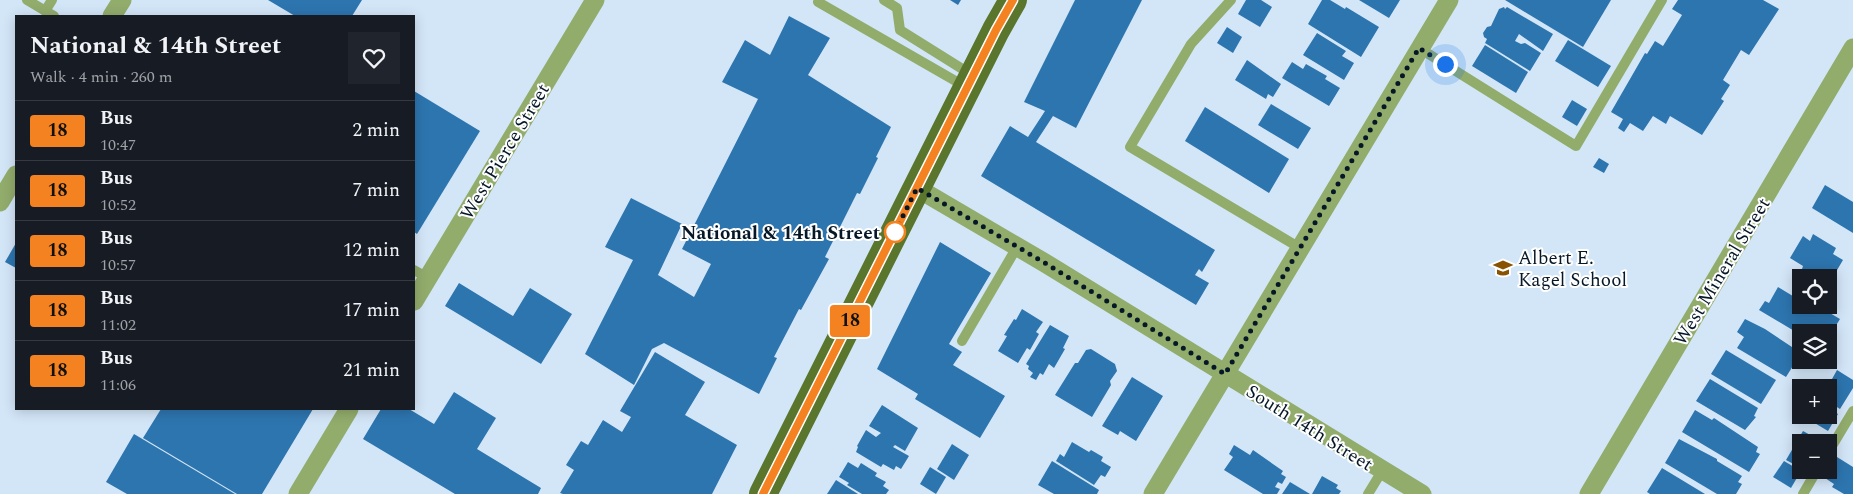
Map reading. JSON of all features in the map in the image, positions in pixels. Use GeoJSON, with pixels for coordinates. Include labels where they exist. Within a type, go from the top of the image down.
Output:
{"type":"FeatureCollection","features":[{"type":"Feature","properties":{"kind":"main road"},"geometry":{"type":"LineString","coordinates":[[767,492],[970,81],[1013,0]]}},
{"type":"Feature","properties":{"kind":"street"},"geometry":{"type":"LineString","coordinates":[[113,15],[122,0]]}},
{"type":"Feature","properties":{"kind":"street","name":"West Pierce Street"},"geometry":{"type":"LineString","coordinates":[[415,297],[421,274],[595,0]]}},
{"type":"Feature","properties":{"kind":"street"},"geometry":{"type":"LineString","coordinates":[[1153,494],[1449,0]]}},
{"type":"Feature","properties":{"kind":"street","name":"West Mineral Street"},"geometry":{"type":"LineString","coordinates":[[1589,494],[1853,48]]}},
{"type":"Feature","properties":{"kind":"street"},"geometry":{"type":"LineString","coordinates":[[0,202],[15,177]]}},
{"type":"Feature","properties":{"kind":"street","name":"South 14th Street"},"geometry":{"type":"LineString","coordinates":[[917,188],[1422,494]]}},
{"type":"Feature","properties":{"kind":"street"},"geometry":{"type":"LineString","coordinates":[[298,494],[348,410]]}},
{"type":"Feature","properties":{"kind":"lane"},"geometry":{"type":"LineString","coordinates":[[27,0],[50,14],[52,0]]}},
{"type":"Feature","properties":{"kind":"lane"},"geometry":{"type":"LineString","coordinates":[[884,0],[897,8],[900,30],[970,81]]}},
{"type":"Feature","properties":{"kind":"lane"},"geometry":{"type":"LineString","coordinates":[[1231,0],[1191,44],[1130,147],[1300,248]]}},
{"type":"Feature","properties":{"kind":"lane"},"geometry":{"type":"LineString","coordinates":[[1419,48],[1576,146],[1662,0]]}},
{"type":"Feature","properties":{"kind":"lane"},"geometry":{"type":"LineString","coordinates":[[818,2],[970,81]]}},
{"type":"Feature","properties":{"kind":"lane"},"geometry":{"type":"LineString","coordinates":[[962,341],[1017,247]]}},
{"type":"Feature","properties":{"kind":"lane"},"geometry":{"type":"LineString","coordinates":[[1837,438],[1853,411]]}},
{"type":"Feature","properties":{"kind":"lane"},"geometry":{"type":"LineString","coordinates":[[1368,494],[1382,471]]}},
{"type":"Feature","properties":{"kind":"lane"},"geometry":{"type":"LineString","coordinates":[[1803,494],[1812,479]]}},
{"type":"Feature","properties":{"kind":"building"},"geometry":{"type":"Polygon","coordinates":[[[268,0],[362,0],[353,15],[293,15],[268,0]]]}},
{"type":"Feature","properties":{"kind":"building"},"geometry":{"type":"Polygon","coordinates":[[[950,0],[961,0],[958,5],[950,0]]]}},
{"type":"Feature","properties":{"kind":"building"},"geometry":{"type":"Polygon","coordinates":[[[1075,0],[1142,0],[1076,128],[1053,116],[1036,142],[1215,250],[1202,272],[1199,269],[1195,275],[1209,283],[1196,305],[981,176],[1010,126],[1028,137],[1045,111],[1024,102],[1075,0]]]}},
{"type":"Feature","properties":{"kind":"building"},"geometry":{"type":"Polygon","coordinates":[[[1246,0],[1261,0],[1272,7],[1260,27],[1238,14],[1246,0]]]}},
{"type":"Feature","properties":{"kind":"building"},"geometry":{"type":"Polygon","coordinates":[[[1322,0],[1330,0],[1345,9],[1346,7],[1379,27],[1361,57],[1308,24],[1322,0]]]}},
{"type":"Feature","properties":{"kind":"building"},"geometry":{"type":"Polygon","coordinates":[[[1359,0],[1400,0],[1389,18],[1359,0]]]}},
{"type":"Feature","properties":{"kind":"building"},"geometry":{"type":"Polygon","coordinates":[[[1505,0],[1611,0],[1583,47],[1505,0]]]}},
{"type":"Feature","properties":{"kind":"building"},"geometry":{"type":"Polygon","coordinates":[[[1678,0],[1763,0],[1779,9],[1749,55],[1741,50],[1723,80],[1730,85],[1721,99],[1724,101],[1702,135],[1670,116],[1666,124],[1653,116],[1643,131],[1630,123],[1624,132],[1618,128],[1623,119],[1611,112],[1645,53],[1647,54],[1655,41],[1663,46],[1682,15],[1672,9],[1678,0]]]}},
{"type":"Feature","properties":{"kind":"building"},"geometry":{"type":"Polygon","coordinates":[[[1504,7],[1553,34],[1543,51],[1519,34],[1515,41],[1521,44],[1525,43],[1541,53],[1530,71],[1485,43],[1487,39],[1483,33],[1487,27],[1491,26],[1499,9],[1504,7]]]}},
{"type":"Feature","properties":{"kind":"building"},"geometry":{"type":"Polygon","coordinates":[[[789,16],[830,38],[808,75],[891,127],[876,157],[878,158],[860,194],[857,193],[825,257],[829,259],[801,310],[799,309],[774,357],[777,358],[759,394],[664,343],[652,349],[634,385],[585,354],[633,260],[605,247],[631,198],[682,224],[658,275],[694,297],[711,264],[682,249],[758,99],[722,82],[745,40],[770,55],[789,16]]]}},
{"type":"Feature","properties":{"kind":"building"},"geometry":{"type":"Polygon","coordinates":[[[1227,27],[1242,37],[1233,53],[1217,43],[1227,27]]]}},
{"type":"Feature","properties":{"kind":"building"},"geometry":{"type":"Polygon","coordinates":[[[1317,33],[1346,51],[1342,56],[1354,63],[1344,80],[1303,55],[1317,33]]]}},
{"type":"Feature","properties":{"kind":"building"},"geometry":{"type":"Polygon","coordinates":[[[1568,40],[1611,66],[1598,87],[1555,61],[1568,40]]]}},
{"type":"Feature","properties":{"kind":"building"},"geometry":{"type":"Polygon","coordinates":[[[1485,45],[1528,72],[1516,93],[1472,66],[1485,45]]]}},
{"type":"Feature","properties":{"kind":"building"},"geometry":{"type":"Polygon","coordinates":[[[1247,60],[1281,84],[1273,97],[1268,94],[1266,99],[1235,80],[1247,60]]]}},
{"type":"Feature","properties":{"kind":"building"},"geometry":{"type":"Polygon","coordinates":[[[1292,62],[1303,69],[1306,64],[1327,76],[1325,79],[1340,88],[1329,106],[1282,78],[1292,62]]]}},
{"type":"Feature","properties":{"kind":"building"},"geometry":{"type":"Polygon","coordinates":[[[415,92],[480,131],[417,234],[415,233],[415,92]]]}},
{"type":"Feature","properties":{"kind":"building"},"geometry":{"type":"Polygon","coordinates":[[[1572,100],[1587,109],[1577,126],[1562,117],[1572,100]]]}},
{"type":"Feature","properties":{"kind":"building"},"geometry":{"type":"Polygon","coordinates":[[[1271,104],[1311,128],[1298,149],[1258,125],[1271,104]]]}},
{"type":"Feature","properties":{"kind":"building"},"geometry":{"type":"Polygon","coordinates":[[[1205,107],[1289,159],[1269,193],[1185,141],[1205,107]]]}},
{"type":"Feature","properties":{"kind":"building"},"geometry":{"type":"Polygon","coordinates":[[[1599,158],[1609,164],[1604,173],[1593,167],[1599,158]]]}},
{"type":"Feature","properties":{"kind":"building"},"geometry":{"type":"Polygon","coordinates":[[[1825,185],[1853,202],[1853,233],[1812,208],[1825,185]]]}},
{"type":"Feature","properties":{"kind":"building"},"geometry":{"type":"Polygon","coordinates":[[[1813,234],[1836,248],[1833,254],[1843,260],[1837,270],[1802,269],[1803,266],[1790,258],[1803,236],[1810,241],[1813,234]]]}},
{"type":"Feature","properties":{"kind":"building"},"geometry":{"type":"Polygon","coordinates":[[[940,242],[991,273],[949,344],[962,352],[953,365],[1005,396],[980,438],[915,399],[918,394],[877,369],[940,242]]]}},
{"type":"Feature","properties":{"kind":"building"},"geometry":{"type":"Polygon","coordinates":[[[15,245],[15,267],[5,262],[15,245]]]}},
{"type":"Feature","properties":{"kind":"building"},"geometry":{"type":"Polygon","coordinates":[[[459,283],[513,316],[530,288],[572,314],[541,364],[445,306],[459,283]]]}},
{"type":"Feature","properties":{"kind":"building"},"geometry":{"type":"Polygon","coordinates":[[[1778,287],[1792,296],[1792,314],[1832,314],[1840,319],[1837,324],[1792,324],[1792,330],[1759,310],[1765,301],[1769,303],[1778,287]]]}},
{"type":"Feature","properties":{"kind":"building"},"geometry":{"type":"Polygon","coordinates":[[[1022,309],[1043,322],[1036,332],[1039,334],[1030,350],[1027,348],[1018,363],[998,351],[1007,336],[1004,335],[1022,309]]]}},
{"type":"Feature","properties":{"kind":"building"},"geometry":{"type":"Polygon","coordinates":[[[1745,319],[1765,329],[1792,347],[1792,367],[1786,377],[1737,348],[1744,337],[1737,332],[1745,319]]]}},
{"type":"Feature","properties":{"kind":"building"},"geometry":{"type":"Polygon","coordinates":[[[1050,325],[1069,336],[1063,348],[1065,349],[1054,368],[1049,364],[1043,375],[1040,373],[1036,380],[1030,377],[1033,373],[1026,364],[1050,325]]]}},
{"type":"Feature","properties":{"kind":"building"},"geometry":{"type":"Polygon","coordinates":[[[1091,349],[1115,364],[1117,371],[1092,417],[1055,395],[1075,363],[1078,363],[1086,350],[1091,349]]]}},
{"type":"Feature","properties":{"kind":"building"},"geometry":{"type":"Polygon","coordinates":[[[1726,350],[1776,380],[1761,404],[1711,374],[1726,350]]]}},
{"type":"Feature","properties":{"kind":"building"},"geometry":{"type":"Polygon","coordinates":[[[655,352],[705,382],[685,415],[737,445],[712,494],[560,493],[574,470],[566,465],[581,441],[588,445],[603,420],[622,432],[631,417],[620,411],[655,352]]]}},
{"type":"Feature","properties":{"kind":"building"},"geometry":{"type":"Polygon","coordinates":[[[1837,370],[1853,380],[1853,388],[1840,409],[1837,407],[1837,379],[1832,379],[1837,370]]]}},
{"type":"Feature","properties":{"kind":"building"},"geometry":{"type":"Polygon","coordinates":[[[1132,377],[1163,396],[1136,441],[1120,431],[1118,435],[1102,426],[1132,377]]]}},
{"type":"Feature","properties":{"kind":"building"},"geometry":{"type":"Polygon","coordinates":[[[1710,379],[1758,408],[1754,416],[1756,417],[1745,430],[1696,401],[1710,379]]]}},
{"type":"Feature","properties":{"kind":"building"},"geometry":{"type":"Polygon","coordinates":[[[454,392],[496,418],[477,449],[541,488],[538,494],[455,494],[363,439],[380,410],[411,410],[434,424],[454,392]]]}},
{"type":"Feature","properties":{"kind":"building"},"geometry":{"type":"Polygon","coordinates":[[[882,405],[918,428],[905,451],[895,445],[893,447],[909,456],[901,469],[896,466],[894,470],[883,464],[881,467],[856,452],[857,446],[866,430],[876,437],[881,433],[869,426],[882,405]]]}},
{"type":"Feature","properties":{"kind":"building"},"geometry":{"type":"Polygon","coordinates":[[[160,410],[312,410],[262,494],[237,494],[143,438],[160,410]]]}},
{"type":"Feature","properties":{"kind":"building"},"geometry":{"type":"Polygon","coordinates":[[[1695,410],[1712,420],[1714,418],[1758,447],[1756,452],[1760,454],[1749,472],[1682,432],[1695,410]]]}},
{"type":"Feature","properties":{"kind":"building"},"geometry":{"type":"Polygon","coordinates":[[[1816,424],[1832,424],[1828,431],[1816,424]]]}},
{"type":"Feature","properties":{"kind":"building"},"geometry":{"type":"Polygon","coordinates":[[[134,434],[235,494],[127,494],[106,482],[134,434]]]}},
{"type":"Feature","properties":{"kind":"building"},"geometry":{"type":"Polygon","coordinates":[[[1679,439],[1717,459],[1717,461],[1742,476],[1738,482],[1742,484],[1736,494],[1717,494],[1665,463],[1679,439]]]}},
{"type":"Feature","properties":{"kind":"building"},"geometry":{"type":"Polygon","coordinates":[[[1072,442],[1089,452],[1091,450],[1103,457],[1101,461],[1111,467],[1105,477],[1101,475],[1094,485],[1056,461],[1060,454],[1064,457],[1072,442]]]}},
{"type":"Feature","properties":{"kind":"building"},"geometry":{"type":"Polygon","coordinates":[[[952,444],[969,455],[954,480],[937,469],[952,444]]]}},
{"type":"Feature","properties":{"kind":"building"},"geometry":{"type":"Polygon","coordinates":[[[1234,445],[1250,455],[1253,450],[1283,471],[1281,474],[1286,477],[1282,484],[1278,482],[1275,487],[1280,489],[1277,494],[1263,494],[1224,470],[1233,457],[1229,454],[1234,445]]]}},
{"type":"Feature","properties":{"kind":"building"},"geometry":{"type":"Polygon","coordinates":[[[1792,450],[1792,463],[1786,460],[1792,450]]]}},
{"type":"Feature","properties":{"kind":"building"},"geometry":{"type":"Polygon","coordinates":[[[1837,457],[1853,467],[1853,494],[1844,494],[1832,487],[1834,484],[1826,479],[1837,479],[1837,457]]]}},
{"type":"Feature","properties":{"kind":"building"},"geometry":{"type":"Polygon","coordinates":[[[1052,461],[1099,490],[1097,494],[1054,494],[1038,485],[1052,461]]]}},
{"type":"Feature","properties":{"kind":"building"},"geometry":{"type":"Polygon","coordinates":[[[1784,461],[1792,466],[1792,479],[1796,479],[1791,488],[1773,477],[1784,461]]]}},
{"type":"Feature","properties":{"kind":"building"},"geometry":{"type":"Polygon","coordinates":[[[848,462],[858,468],[861,463],[877,473],[875,476],[886,482],[883,486],[889,490],[886,494],[862,494],[847,485],[849,483],[839,477],[848,462]]]}},
{"type":"Feature","properties":{"kind":"building"},"geometry":{"type":"Polygon","coordinates":[[[930,467],[946,477],[936,494],[920,484],[930,467]]]}},
{"type":"Feature","properties":{"kind":"building"},"geometry":{"type":"Polygon","coordinates":[[[1662,468],[1705,494],[1650,494],[1647,492],[1662,468]]]}},
{"type":"Feature","properties":{"kind":"building"},"geometry":{"type":"Polygon","coordinates":[[[1322,476],[1338,485],[1336,488],[1341,491],[1339,494],[1312,494],[1322,476]]]}},
{"type":"Feature","properties":{"kind":"building"},"geometry":{"type":"Polygon","coordinates":[[[836,480],[858,494],[827,494],[836,480]]]}},
{"type":"Feature","properties":{"kind":"building"},"geometry":{"type":"Polygon","coordinates":[[[1290,482],[1310,494],[1282,494],[1290,482]]]}},
{"type":"Feature","properties":{"kind":"bus line","name":"18"},"geometry":{"type":"LineString","coordinates":[[763,494],[996,30],[1013,0]]}},
{"type":"Feature","properties":{"kind":"place","name":"National & 14th Street"},"geometry":{"type":"Point","coordinates":[895,232]}},
{"type":"Feature","properties":{"kind":"place","name":"Albert E. Kagel School"},"geometry":{"type":"Point","coordinates":[1503,268]}},
{"type":"Feature","properties":{"kind":"route"},"geometry":{"type":"LineString","coordinates":[[895,232],[893,236],[917,188],[1045,263],[1225,374],[1419,48],[1445,64]]}}]}
